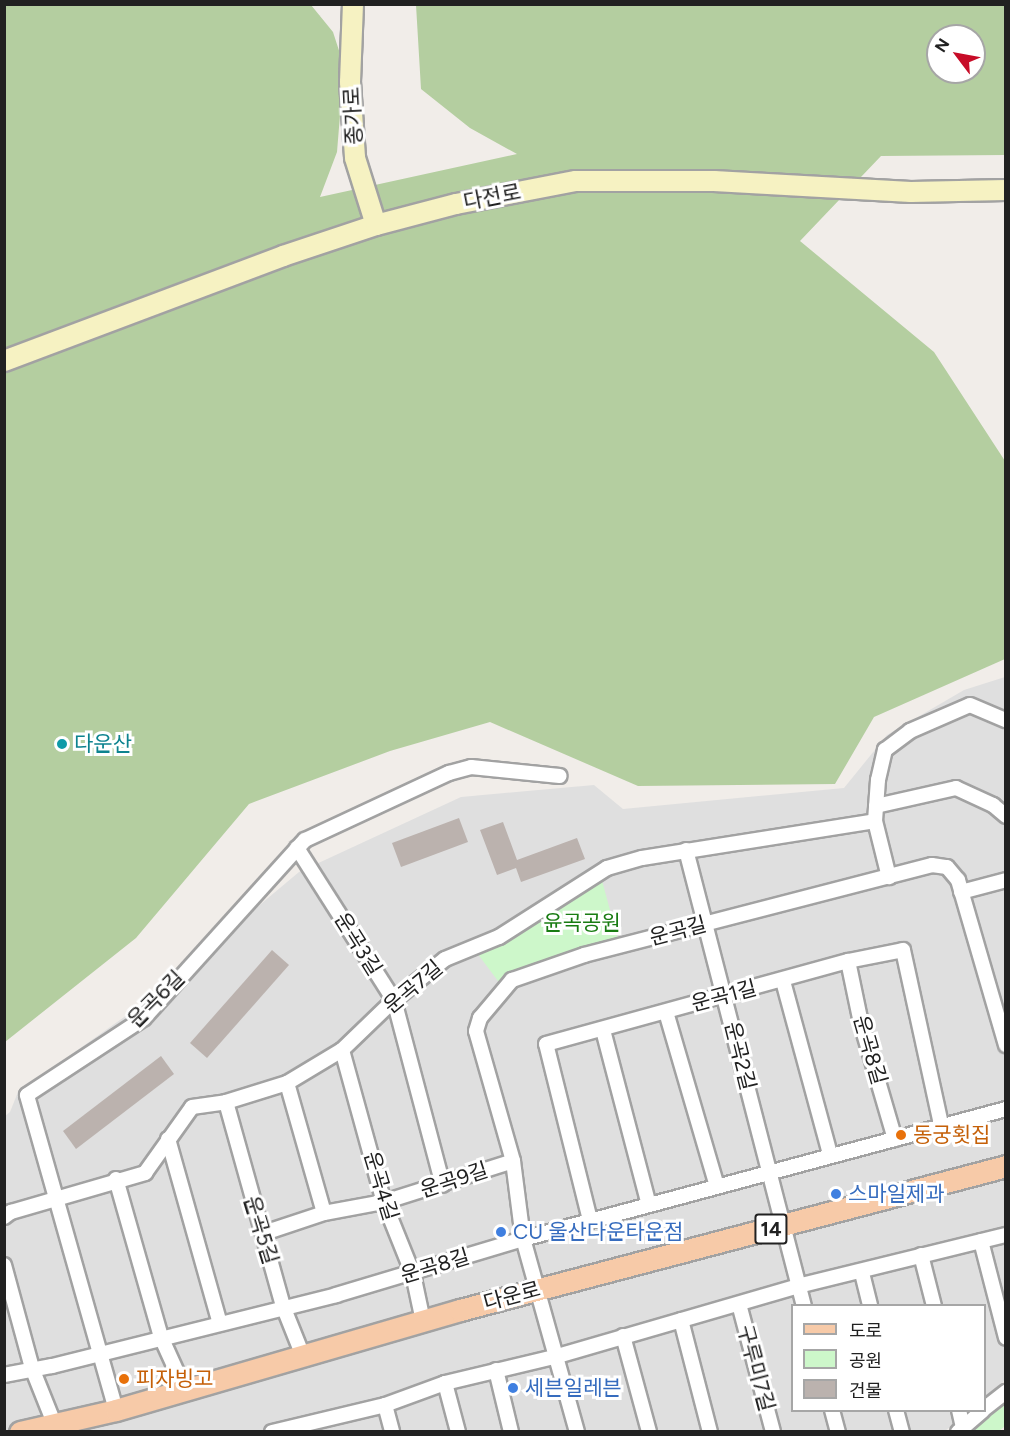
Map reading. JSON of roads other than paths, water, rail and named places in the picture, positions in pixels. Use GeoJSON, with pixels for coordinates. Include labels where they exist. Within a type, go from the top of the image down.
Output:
{"type":"FeatureCollection","features":[{"type":"Feature","properties":{"kind":"main road","name":"종가로"},"geometry":{"type":"LineString","coordinates":[[353,4],[350,82],[355,158],[376,225]]}},
{"type":"Feature","properties":{"kind":"main road","name":"다전로"},"geometry":{"type":"LineString","coordinates":[[4,361],[283,256],[376,225],[456,204],[576,181],[725,181],[911,192],[1005,190]]}},
{"type":"Feature","properties":{"kind":"main road","name":"다운로"},"geometry":{"type":"LineString","coordinates":[[20,1431],[116,1410],[423,1320],[1005,1166]]}},
{"type":"Feature","properties":{"kind":"street"},"geometry":{"type":"LineString","coordinates":[[889,877],[875,821],[885,750],[910,731],[970,705],[1005,720]]}},
{"type":"Feature","properties":{"kind":"street","name":"운곡6길"},"geometry":{"type":"LineString","coordinates":[[116,1410],[103,1354],[27,1095],[144,1018],[305,840],[415,788],[471,767],[560,776]]}},
{"type":"Feature","properties":{"kind":"street"},"geometry":{"type":"LineString","coordinates":[[876,806],[956,788],[993,805],[1005,816]]}},
{"type":"Feature","properties":{"kind":"street","name":"운곡7길"},"geometry":{"type":"LineString","coordinates":[[4,1217],[116,1179],[145,1173],[192,1107],[226,1102],[287,1083],[342,1050],[394,1000],[445,959],[499,937],[607,868],[686,850],[875,821]]}},
{"type":"Feature","properties":{"kind":"street","name":"운곡3길"},"geometry":{"type":"LineString","coordinates":[[297,848],[394,1000],[443,1185]]}},
{"type":"Feature","properties":{"kind":"street","name":"운곡2길"},"geometry":{"type":"LineString","coordinates":[[686,850],[804,1304]]}},
{"type":"Feature","properties":{"kind":"street","name":"운곡길"},"geometry":{"type":"LineString","coordinates":[[577,1431],[554,1357],[523,1239],[513,1161],[476,1031],[480,1018],[512,980],[584,956],[932,864],[947,867],[961,892],[1005,1041]]}},
{"type":"Feature","properties":{"kind":"street"},"geometry":{"type":"LineString","coordinates":[[961,892],[1005,880]]}},
{"type":"Feature","properties":{"kind":"street","name":"운곡1길"},"geometry":{"type":"LineString","coordinates":[[590,1220],[546,1044],[783,981],[848,961],[903,950],[941,1125]]}},
{"type":"Feature","properties":{"kind":"street","name":"운곡8길"},"geometry":{"type":"LineString","coordinates":[[848,961],[861,1023],[895,1139]]}},
{"type":"Feature","properties":{"kind":"street"},"geometry":{"type":"LineString","coordinates":[[783,981],[830,1154]]}},
{"type":"Feature","properties":{"kind":"street"},"geometry":{"type":"LineString","coordinates":[[666,1012],[717,1186]]}},
{"type":"Feature","properties":{"kind":"street"},"geometry":{"type":"LineString","coordinates":[[603,1030],[649,1205]]}},
{"type":"Feature","properties":{"kind":"street","name":"운곡4길"},"geometry":{"type":"LineString","coordinates":[[342,1050],[384,1202],[413,1274],[423,1320]]}},
{"type":"Feature","properties":{"kind":"street"},"geometry":{"type":"LineString","coordinates":[[287,1083],[324,1213]]}},
{"type":"Feature","properties":{"kind":"street","name":"운곡5길"},"geometry":{"type":"LineString","coordinates":[[226,1102],[283,1306],[303,1356]]}},
{"type":"Feature","properties":{"kind":"street","name":"운곡8길"},"geometry":{"type":"LineString","coordinates":[[4,1375],[103,1354],[219,1322],[413,1274],[590,1220],[1005,1109]]}},
{"type":"Feature","properties":{"kind":"street"},"geometry":{"type":"LineString","coordinates":[[168,1139],[219,1322]]}},
{"type":"Feature","properties":{"kind":"street","name":"운곡9길"},"geometry":{"type":"LineString","coordinates":[[264,1233],[324,1213],[384,1202],[443,1185],[513,1161]]}},
{"type":"Feature","properties":{"kind":"street"},"geometry":{"type":"LineString","coordinates":[[116,1179],[161,1337],[185,1390]]}},
{"type":"Feature","properties":{"kind":"street","name":"구루미7길"},"geometry":{"type":"LineString","coordinates":[[272,1431],[316,1426],[385,1405],[445,1383],[554,1357],[798,1286],[862,1273],[921,1255],[1005,1235]]}},
{"type":"Feature","properties":{"kind":"street"},"geometry":{"type":"LineString","coordinates":[[981,1241],[1005,1338]]}},
{"type":"Feature","properties":{"kind":"street"},"geometry":{"type":"LineString","coordinates":[[921,1255],[934,1304]]}},
{"type":"Feature","properties":{"kind":"street"},"geometry":{"type":"LineString","coordinates":[[4,1265],[32,1368],[54,1424]]}},
{"type":"Feature","properties":{"kind":"street"},"geometry":{"type":"LineString","coordinates":[[862,1273],[870,1304]]}},
{"type":"Feature","properties":{"kind":"street","name":"구루미7길"},"geometry":{"type":"LineString","coordinates":[[739,1304],[773,1431]]}},
{"type":"Feature","properties":{"kind":"street"},"geometry":{"type":"LineString","coordinates":[[681,1320],[710,1431]]}},
{"type":"Feature","properties":{"kind":"street"},"geometry":{"type":"LineString","coordinates":[[623,1336],[650,1431]]}},
{"type":"Feature","properties":{"kind":"street"},"geometry":{"type":"LineString","coordinates":[[495,1370],[511,1431]]}},
{"type":"Feature","properties":{"kind":"street"},"geometry":{"type":"LineString","coordinates":[[445,1383],[458,1431]]}},
{"type":"Feature","properties":{"kind":"street"},"geometry":{"type":"LineString","coordinates":[[986,1408],[1005,1392]]}},
{"type":"Feature","properties":{"kind":"street"},"geometry":{"type":"LineString","coordinates":[[385,1405],[392,1431]]}},
{"type":"Feature","properties":{"kind":"street"},"geometry":{"type":"LineString","coordinates":[[833,1412],[838,1431]]}},
{"type":"Feature","properties":{"kind":"street"},"geometry":{"type":"LineString","coordinates":[[897,1412],[902,1431]]}},
{"type":"Feature","properties":{"kind":"street"},"geometry":{"type":"LineString","coordinates":[[959,1412],[961,1429]]}},
{"type":"Feature","properties":{"kind":"street"},"geometry":{"type":"LineString","coordinates":[[961,1429],[982,1412]]}},
{"type":"Feature","properties":{"kind":"place","name":"다운산"},"geometry":{"type":"Point","coordinates":[62,744]}},
{"type":"Feature","properties":{"kind":"place","name":"동궁횟집"},"geometry":{"type":"Point","coordinates":[901,1135]}},
{"type":"Feature","properties":{"kind":"place","name":"스마일제과"},"geometry":{"type":"Point","coordinates":[836,1194]}},
{"type":"Feature","properties":{"kind":"place","name":"CU 울산다운타운점"},"geometry":{"type":"Point","coordinates":[501,1232]}},
{"type":"Feature","properties":{"kind":"place","name":"피자빙고"},"geometry":{"type":"Point","coordinates":[124,1379]}},
{"type":"Feature","properties":{"kind":"place","name":"세븐일레븐"},"geometry":{"type":"Point","coordinates":[513,1388]}},
{"type":"Feature","properties":{"kind":"park label","name":"윤곡공원"},"geometry":{"type":"Point","coordinates":[582,923]}}]}
